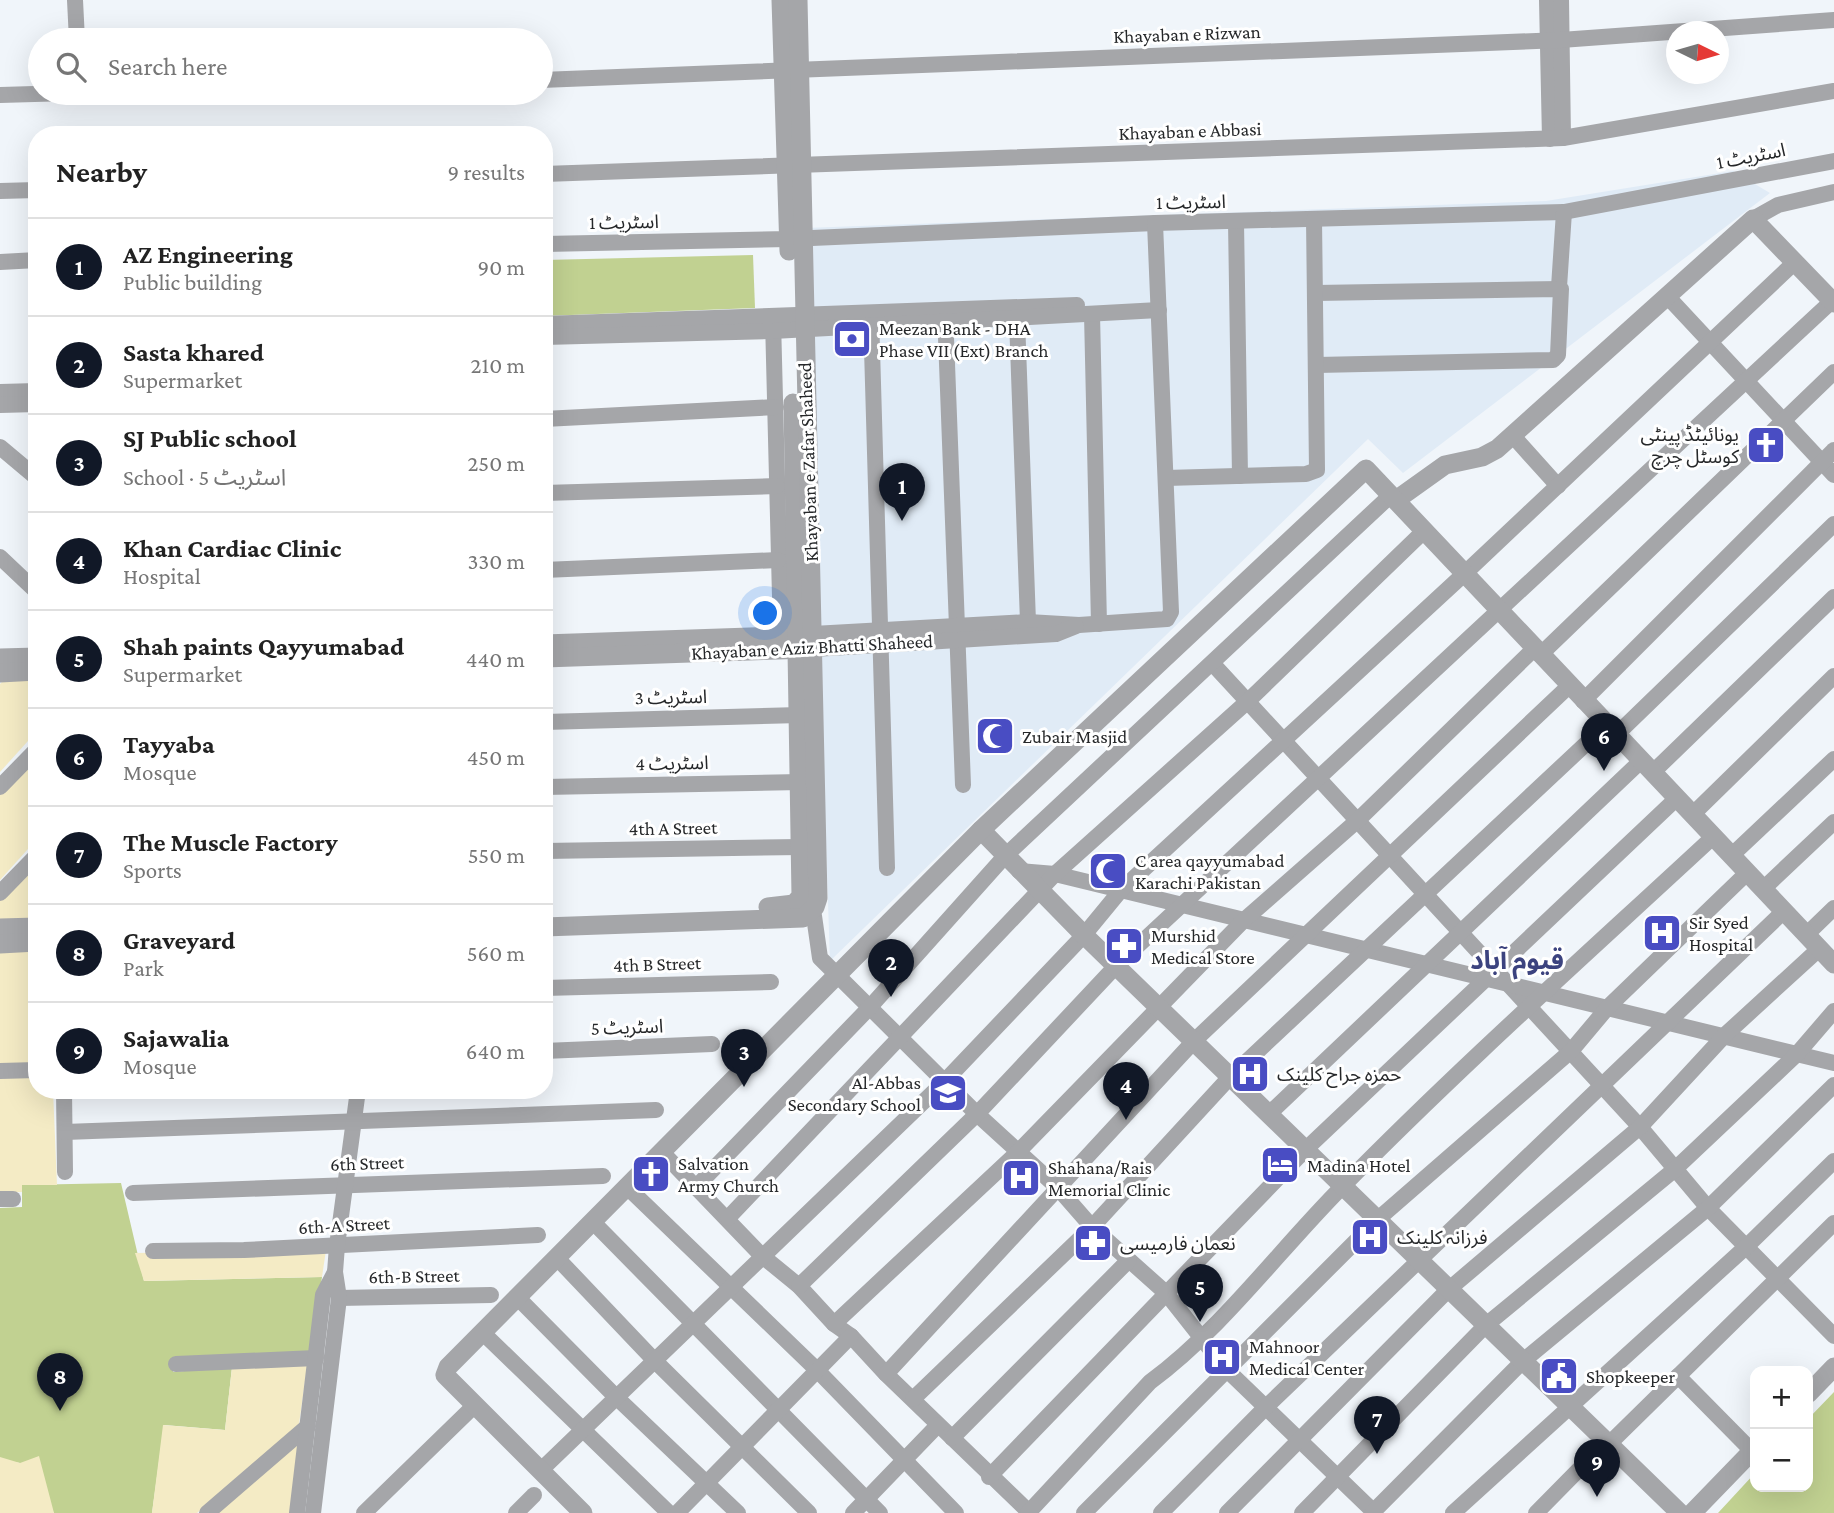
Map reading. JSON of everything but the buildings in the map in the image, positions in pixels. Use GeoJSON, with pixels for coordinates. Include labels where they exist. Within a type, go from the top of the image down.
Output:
{"type":"FeatureCollection","features":[{"type":"Feature","properties":{"kind":"street"},"geometry":{"type":"LineString","coordinates":[[75,0],[76,28]]}},
{"type":"Feature","properties":{"kind":"street"},"geometry":{"type":"LineString","coordinates":[[781,0],[791,71],[795,233],[789,323],[776,407],[778,560],[801,641],[801,896],[820,957],[838,976],[977,1114],[1057,1187],[1092,1227],[1166,1293],[1226,1369],[1374,1512],[1523,1361],[1708,1208],[1834,1085]]}},
{"type":"Feature","properties":{"kind":"street"},"geometry":{"type":"LineString","coordinates":[[791,71],[798,0]]}},
{"type":"Feature","properties":{"kind":"street"},"geometry":{"type":"LineString","coordinates":[[1547,0],[1554,40],[1556,139]]}},
{"type":"Feature","properties":{"kind":"street"},"geometry":{"type":"LineString","coordinates":[[1554,40],[1561,0]]}},
{"type":"Feature","properties":{"kind":"street","name":"Khayaban e Rizwan"},"geometry":{"type":"LineString","coordinates":[[553,80],[1554,40],[1834,20]]}},
{"type":"Feature","properties":{"kind":"street","name":"Khayaban e Abbasi"},"geometry":{"type":"LineString","coordinates":[[553,174],[795,170],[1556,139],[1834,91]]}},
{"type":"Feature","properties":{"kind":"street"},"geometry":{"type":"LineString","coordinates":[[0,95],[28,94]]}},
{"type":"Feature","properties":{"kind":"street","name":"اسٹریٹ 1"},"geometry":{"type":"LineString","coordinates":[[553,244],[795,233],[1564,212],[1834,161]]}},
{"type":"Feature","properties":{"kind":"street"},"geometry":{"type":"LineString","coordinates":[[0,191],[28,190]]}},
{"type":"Feature","properties":{"kind":"street"},"geometry":{"type":"LineString","coordinates":[[697,1185],[1212,663],[1394,497],[1445,465],[1482,457],[1513,436],[1754,219],[1778,205],[1834,192]]}},
{"type":"Feature","properties":{"kind":"street"},"geometry":{"type":"LineString","coordinates":[[1317,365],[1553,360],[1558,355],[1564,212]]}},
{"type":"Feature","properties":{"kind":"street"},"geometry":{"type":"LineString","coordinates":[[1155,223],[1166,478],[1306,474],[1317,470],[1314,219]]}},
{"type":"Feature","properties":{"kind":"street"},"geometry":{"type":"LineString","coordinates":[[799,1286],[977,1114],[1116,966],[1833,302],[1754,219]]}},
{"type":"Feature","properties":{"kind":"street"},"geometry":{"type":"LineString","coordinates":[[1236,222],[1240,476]]}},
{"type":"Feature","properties":{"kind":"street"},"geometry":{"type":"LineString","coordinates":[[0,261],[28,260]]}},
{"type":"Feature","properties":{"kind":"street"},"geometry":{"type":"LineString","coordinates":[[541,1470],[761,1255],[944,1082],[1084,935],[1121,890],[1463,575],[1795,262]]}},
{"type":"Feature","properties":{"kind":"street"},"geometry":{"type":"LineString","coordinates":[[1316,293],[1559,287]]}},
{"type":"Feature","properties":{"kind":"street"},"geometry":{"type":"LineString","coordinates":[[1667,296],[1834,475]]}},
{"type":"Feature","properties":{"kind":"street"},"geometry":{"type":"LineString","coordinates":[[946,315],[1017,318],[1092,314],[1159,306]]}},
{"type":"Feature","properties":{"kind":"street"},"geometry":{"type":"LineString","coordinates":[[553,336],[871,318],[1159,306]]}},
{"type":"Feature","properties":{"kind":"street"},"geometry":{"type":"LineString","coordinates":[[1092,314],[1099,624]]}},
{"type":"Feature","properties":{"kind":"street"},"geometry":{"type":"LineString","coordinates":[[946,315],[963,785]]}},
{"type":"Feature","properties":{"kind":"street"},"geometry":{"type":"LineString","coordinates":[[871,318],[887,868]]}},
{"type":"Feature","properties":{"kind":"street"},"geometry":{"type":"LineString","coordinates":[[1017,318],[1028,622]]}},
{"type":"Feature","properties":{"kind":"street"},"geometry":{"type":"LineString","coordinates":[[553,324],[789,323]]}},
{"type":"Feature","properties":{"kind":"street"},"geometry":{"type":"LineString","coordinates":[[553,926],[804,910],[818,898],[801,641],[789,323]]}},
{"type":"Feature","properties":{"kind":"street"},"geometry":{"type":"LineString","coordinates":[[834,1324],[1019,1151],[1157,1006],[1243,921],[1358,820],[1834,372]]}},
{"type":"Feature","properties":{"kind":"street"},"geometry":{"type":"LineString","coordinates":[[0,392],[28,391]]}},
{"type":"Feature","properties":{"kind":"street"},"geometry":{"type":"LineString","coordinates":[[0,405],[28,404]]}},
{"type":"Feature","properties":{"kind":"street"},"geometry":{"type":"LineString","coordinates":[[553,419],[776,407]]}},
{"type":"Feature","properties":{"kind":"street"},"geometry":{"type":"LineString","coordinates":[[1513,436],[1558,486]]}},
{"type":"Feature","properties":{"kind":"street"},"geometry":{"type":"LineString","coordinates":[[0,447],[28,470]]}},
{"type":"Feature","properties":{"kind":"street"},"geometry":{"type":"LineString","coordinates":[[886,1374],[1194,1041],[1391,855],[1576,693],[1834,450]]}},
{"type":"Feature","properties":{"kind":"street"},"geometry":{"type":"LineString","coordinates":[[583,1513],[445,1375],[448,1367],[981,830],[1366,469],[1463,575],[1834,964]]}},
{"type":"Feature","properties":{"kind":"street","name":"Khayaban e Aziz Bhatti Shaheed"},"geometry":{"type":"LineString","coordinates":[[553,657],[956,632],[1028,622],[1079,625],[1163,621],[1171,612],[1166,478]]}},
{"type":"Feature","properties":{"kind":"street"},"geometry":{"type":"LineString","coordinates":[[553,493],[777,486]]}},
{"type":"Feature","properties":{"kind":"street"},"geometry":{"type":"LineString","coordinates":[[913,1399],[1092,1227],[1230,1077],[1425,892],[1611,730],[1834,524]]}},
{"type":"Feature","properties":{"kind":"street"},"geometry":{"type":"LineString","coordinates":[[728,1218],[1055,874],[1248,701],[1424,531]]}},
{"type":"Feature","properties":{"kind":"street"},"geometry":{"type":"LineString","coordinates":[[0,557],[28,583]]}},
{"type":"Feature","properties":{"kind":"street"},"geometry":{"type":"LineString","coordinates":[[553,570],[778,560]]}},
{"type":"Feature","properties":{"kind":"street"},"geometry":{"type":"LineString","coordinates":[[1269,1114],[1462,931],[1834,597]]}},
{"type":"Feature","properties":{"kind":"street","name":"Khayaban e Aziz Bhatti Shaheed"},"geometry":{"type":"LineString","coordinates":[[956,632],[1056,634],[1079,625]]}},
{"type":"Feature","properties":{"kind":"street","name":"Khayaban e Aziz Bhatti Shaheed"},"geometry":{"type":"LineString","coordinates":[[553,643],[801,641]]}},
{"type":"Feature","properties":{"kind":"street"},"geometry":{"type":"LineString","coordinates":[[1,670],[28,660]]}},
{"type":"Feature","properties":{"kind":"street"},"geometry":{"type":"LineString","coordinates":[[1212,663],[1462,931],[1492,974]]}},
{"type":"Feature","properties":{"kind":"street"},"geometry":{"type":"LineString","coordinates":[[1,670],[28,671]]}},
{"type":"Feature","properties":{"kind":"street"},"geometry":{"type":"LineString","coordinates":[[1692,815],[1834,676]]}},
{"type":"Feature","properties":{"kind":"street","name":"اسٹریٹ 3"},"geometry":{"type":"LineString","coordinates":[[553,722],[800,715]]}},
{"type":"Feature","properties":{"kind":"street"},"geometry":{"type":"LineString","coordinates":[[0,787],[28,758]]}},
{"type":"Feature","properties":{"kind":"street"},"geometry":{"type":"LineString","coordinates":[[1731,856],[1834,759]]}},
{"type":"Feature","properties":{"kind":"street","name":"اسٹریٹ 4"},"geometry":{"type":"LineString","coordinates":[[553,787],[801,782]]}},
{"type":"Feature","properties":{"kind":"street"},"geometry":{"type":"LineString","coordinates":[[989,1477],[1306,1149],[1676,799]]}},
{"type":"Feature","properties":{"kind":"street"},"geometry":{"type":"LineString","coordinates":[[1763,889],[1834,822]]}},
{"type":"Feature","properties":{"kind":"street"},"geometry":{"type":"LineString","coordinates":[[981,830],[1084,935],[1680,1513]]}},
{"type":"Feature","properties":{"kind":"street"},"geometry":{"type":"LineString","coordinates":[[661,1151],[697,1185],[761,1255],[799,1286],[834,1324],[851,1336],[989,1477],[1029,1513],[1150,1382],[1173,1366],[1343,1185],[1713,837]]}},
{"type":"Feature","properties":{"kind":"street","name":"4th A Street"},"geometry":{"type":"LineString","coordinates":[[553,850],[801,847]]}},
{"type":"Feature","properties":{"kind":"street"},"geometry":{"type":"LineString","coordinates":[[0,893],[28,864]]}},
{"type":"Feature","properties":{"kind":"street"},"geometry":{"type":"LineString","coordinates":[[1012,864],[1428,964],[1492,974],[1509,984],[1531,1007],[1640,1127],[1708,1208],[1834,1336]]}},
{"type":"Feature","properties":{"kind":"street"},"geometry":{"type":"LineString","coordinates":[[1084,1513],[1378,1219],[1571,1051],[1608,1007],[1747,873]]}},
{"type":"Feature","properties":{"kind":"street"},"geometry":{"type":"LineString","coordinates":[[553,914],[786,906],[804,910]]}},
{"type":"Feature","properties":{"kind":"street"},"geometry":{"type":"LineString","coordinates":[[1227,1513],[1448,1290],[1640,1127],[1813,942],[1834,908]]}},
{"type":"Feature","properties":{"kind":"street"},"geometry":{"type":"LineString","coordinates":[[1161,1513],[1266,1407],[1784,912]]}},
{"type":"Feature","properties":{"kind":"street"},"geometry":{"type":"LineString","coordinates":[[0,928],[28,927]]}},
{"type":"Feature","properties":{"kind":"street"},"geometry":{"type":"LineString","coordinates":[[0,944],[28,942]]}},
{"type":"Feature","properties":{"kind":"street","name":"4th B Street"},"geometry":{"type":"LineString","coordinates":[[553,988],[771,982]]}},
{"type":"Feature","properties":{"kind":"street"},"geometry":{"type":"LineString","coordinates":[[1509,984],[1834,1063]]}},
{"type":"Feature","properties":{"kind":"street"},"geometry":{"type":"LineString","coordinates":[[1302,1513],[1486,1325],[1674,1170],[1797,1054],[1834,1011]]}},
{"type":"Feature","properties":{"kind":"street","name":"اسٹریٹ 5"},"geometry":{"type":"LineString","coordinates":[[553,1051],[712,1044]]}},
{"type":"Feature","properties":{"kind":"street"},"geometry":{"type":"LineString","coordinates":[[0,1071],[28,1070]]}},
{"type":"Feature","properties":{"kind":"street"},"geometry":{"type":"LineString","coordinates":[[64,1099],[65,1172]]}},
{"type":"Feature","properties":{"kind":"street"},"geometry":{"type":"LineString","coordinates":[[313,1513],[339,1298],[335,1272],[337,1246],[357,1099]]}},
{"type":"Feature","properties":{"kind":"street"},"geometry":{"type":"LineString","coordinates":[[65,1132],[656,1110]]}},
{"type":"Feature","properties":{"kind":"street"},"geometry":{"type":"LineString","coordinates":[[1452,1513],[1747,1246],[1834,1161]]}},
{"type":"Feature","properties":{"kind":"street","name":"6th Street"},"geometry":{"type":"LineString","coordinates":[[133,1192],[603,1176]]}},
{"type":"Feature","properties":{"kind":"street"},"geometry":{"type":"LineString","coordinates":[[626,1186],[817,1370],[956,1513]]}},
{"type":"Feature","properties":{"kind":"street"},"geometry":{"type":"LineString","coordinates":[[592,1221],[880,1513]]}},
{"type":"Feature","properties":{"kind":"street"},"geometry":{"type":"LineString","coordinates":[[1536,1513],[1834,1223]]}},
{"type":"Feature","properties":{"kind":"street","name":"6th-A Street"},"geometry":{"type":"LineString","coordinates":[[153,1251],[337,1246],[538,1235]]}},
{"type":"Feature","properties":{"kind":"street"},"geometry":{"type":"LineString","coordinates":[[557,1258],[654,1360],[810,1513]]}},
{"type":"Feature","properties":{"kind":"street"},"geometry":{"type":"LineString","coordinates":[[952,1438],[1129,1260]]}},
{"type":"Feature","properties":{"kind":"street"},"geometry":{"type":"LineString","coordinates":[[297,1513],[323,1295],[335,1272]]}},
{"type":"Feature","properties":{"kind":"street","name":"6th-B Street"},"geometry":{"type":"LineString","coordinates":[[339,1298],[491,1295]]}},
{"type":"Feature","properties":{"kind":"street"},"geometry":{"type":"LineString","coordinates":[[517,1297],[616,1397],[738,1513]]}},
{"type":"Feature","properties":{"kind":"street"},"geometry":{"type":"LineString","coordinates":[[482,1332],[669,1513]]}},
{"type":"Feature","properties":{"kind":"street"},"geometry":{"type":"LineString","coordinates":[[677,1513],[851,1336]]}},
{"type":"Feature","properties":{"kind":"street"},"geometry":{"type":"LineString","coordinates":[[176,1364],[316,1358]]}},
{"type":"Feature","properties":{"kind":"street"},"geometry":{"type":"LineString","coordinates":[[1813,1389],[1834,1367]]}},
{"type":"Feature","properties":{"kind":"street"},"geometry":{"type":"LineString","coordinates":[[1678,1376],[1750,1445]]}},
{"type":"Feature","properties":{"kind":"street"},"geometry":{"type":"LineString","coordinates":[[364,1513],[474,1406]]}},
{"type":"Feature","properties":{"kind":"street"},"geometry":{"type":"LineString","coordinates":[[853,1513],[938,1425]]}},
{"type":"Feature","properties":{"kind":"street"},"geometry":{"type":"LineString","coordinates":[[207,1513],[308,1426]]}},
{"type":"Feature","properties":{"kind":"street"},"geometry":{"type":"LineString","coordinates":[[1692,1513],[1750,1453]]}},
{"type":"Feature","properties":{"kind":"street"},"geometry":{"type":"LineString","coordinates":[[516,1513],[534,1495]]}},
{"type":"Feature","properties":{"kind":"shaded area"},"geometry":{"type":"Polygon","coordinates":[[[1733,171],[1770,193],[1403,473],[1368,439],[830,961],[805,228],[1546,201],[1733,171]]]}},
{"type":"Feature","properties":{"kind":"green space"},"geometry":{"type":"Polygon","coordinates":[[[753,255],[755,308],[553,316],[553,260],[753,255]]]}},
{"type":"Feature","properties":{"kind":"green space"},"geometry":{"type":"Polygon","coordinates":[[[121,1183],[144,1281],[322,1277],[311,1354],[174,1362],[173,1372],[232,1367],[225,1430],[164,1425],[152,1513],[54,1513],[20,1463],[0,1460],[0,1208],[22,1207],[22,1185],[121,1183]]]}},
{"type":"Feature","properties":{"kind":"green space"},"geometry":{"type":"Polygon","coordinates":[[[1834,1392],[1834,1513],[1718,1513],[1750,1478],[1750,1492],[1813,1492],[1813,1414],[1834,1392]]]}},
{"type":"Feature","properties":{"kind":"sand"},"geometry":{"type":"Polygon","coordinates":[[[28,678],[28,741],[0,772],[0,684],[5,679],[28,678]]]}},
{"type":"Feature","properties":{"kind":"sand"},"geometry":{"type":"Polygon","coordinates":[[[28,766],[28,849],[0,880],[0,795],[28,766]]]}},
{"type":"Feature","properties":{"kind":"sand"},"geometry":{"type":"Polygon","coordinates":[[[28,871],[28,921],[0,922],[0,898],[28,871]]]}},
{"type":"Feature","properties":{"kind":"sand"},"geometry":{"type":"Polygon","coordinates":[[[28,949],[28,1064],[0,1065],[0,950],[28,949]]]}},
{"type":"Feature","properties":{"kind":"sand"},"geometry":{"type":"Polygon","coordinates":[[[28,1077],[28,1099],[53,1099],[57,1185],[22,1185],[22,1192],[0,1193],[0,1078],[28,1077]]]}},
{"type":"Feature","properties":{"kind":"sand"},"geometry":{"type":"Polygon","coordinates":[[[326,1250],[322,1277],[144,1281],[135,1253],[326,1250]]]}},
{"type":"Feature","properties":{"kind":"sand"},"geometry":{"type":"Polygon","coordinates":[[[308,1360],[299,1424],[197,1513],[152,1513],[163,1425],[225,1430],[232,1367],[308,1360]]]}},
{"type":"Feature","properties":{"kind":"sand"},"geometry":{"type":"Polygon","coordinates":[[[298,1441],[291,1513],[213,1513],[298,1441]]]}},
{"type":"Feature","properties":{"kind":"sand"},"geometry":{"type":"Polygon","coordinates":[[[39,1456],[54,1513],[0,1513],[0,1457],[20,1463],[39,1456]]]}},
{"type":"Feature","properties":{"kind":"place","name":"Meezan Bank - DHA Phase VII (Ext) Branch"},"geometry":{"type":"Point","coordinates":[852,339]}},
{"type":"Feature","properties":{"kind":"place","name":"یونائیٹڈ پینٹی کوسٹل چرچ"},"geometry":{"type":"Point","coordinates":[1766,445]}},
{"type":"Feature","properties":{"kind":"place","name":"AZ Engineering"},"geometry":{"type":"Point","coordinates":[902,521]}},
{"type":"Feature","properties":{"kind":"place","name":"Zubair Masjid"},"geometry":{"type":"Point","coordinates":[995,736]}},
{"type":"Feature","properties":{"kind":"place","name":"Tayyaba"},"geometry":{"type":"Point","coordinates":[1604,771]}},
{"type":"Feature","properties":{"kind":"place","name":"C area qayyumabad Karachi Pakistan"},"geometry":{"type":"Point","coordinates":[1108,871]}},
{"type":"Feature","properties":{"kind":"place","name":"Sir Syed Hospital"},"geometry":{"type":"Point","coordinates":[1662,933]}},
{"type":"Feature","properties":{"kind":"place","name":"Murshid Medical Store"},"geometry":{"type":"Point","coordinates":[1124,946]}},
{"type":"Feature","properties":{"kind":"place","name":"Sasta khared"},"geometry":{"type":"Point","coordinates":[891,997]}},
{"type":"Feature","properties":{"kind":"place","name":"حمزہ جراح کلینک"},"geometry":{"type":"Point","coordinates":[1250,1074]}},
{"type":"Feature","properties":{"kind":"place","name":"SJ Public school"},"geometry":{"type":"Point","coordinates":[744,1087]}},
{"type":"Feature","properties":{"kind":"place","name":"Al-Abbas Secondary School"},"geometry":{"type":"Point","coordinates":[948,1093]}},
{"type":"Feature","properties":{"kind":"place","name":"Khan Cardiac Clinic"},"geometry":{"type":"Point","coordinates":[1126,1120]}},
{"type":"Feature","properties":{"kind":"place","name":"Madina Hotel"},"geometry":{"type":"Point","coordinates":[1280,1165]}},
{"type":"Feature","properties":{"kind":"place","name":"Salvation Army Church"},"geometry":{"type":"Point","coordinates":[651,1174]}},
{"type":"Feature","properties":{"kind":"place","name":"Shahana/Rais Memorial Clinic"},"geometry":{"type":"Point","coordinates":[1021,1178]}},
{"type":"Feature","properties":{"kind":"place","name":"فرزانہ کلینک"},"geometry":{"type":"Point","coordinates":[1370,1237]}},
{"type":"Feature","properties":{"kind":"place","name":"نعمان فارمیسی"},"geometry":{"type":"Point","coordinates":[1093,1243]}},
{"type":"Feature","properties":{"kind":"place","name":"Shah paints Qayyumabad"},"geometry":{"type":"Point","coordinates":[1200,1322]}},
{"type":"Feature","properties":{"kind":"place","name":"Mahnoor Medical Center"},"geometry":{"type":"Point","coordinates":[1222,1357]}},
{"type":"Feature","properties":{"kind":"place","name":"Shopkeeper"},"geometry":{"type":"Point","coordinates":[1559,1376]}},
{"type":"Feature","properties":{"kind":"place","name":"Graveyard"},"geometry":{"type":"Point","coordinates":[60,1411]}},
{"type":"Feature","properties":{"kind":"place","name":"The Muscle Factory"},"geometry":{"type":"Point","coordinates":[1377,1454]}},
{"type":"Feature","properties":{"kind":"place","name":"Sajawalia"},"geometry":{"type":"Point","coordinates":[1597,1497]}},
{"type":"Feature","properties":{"kind":"district","name":"قیوم آباد"},"geometry":{"type":"Point","coordinates":[1517,960]}}]}
